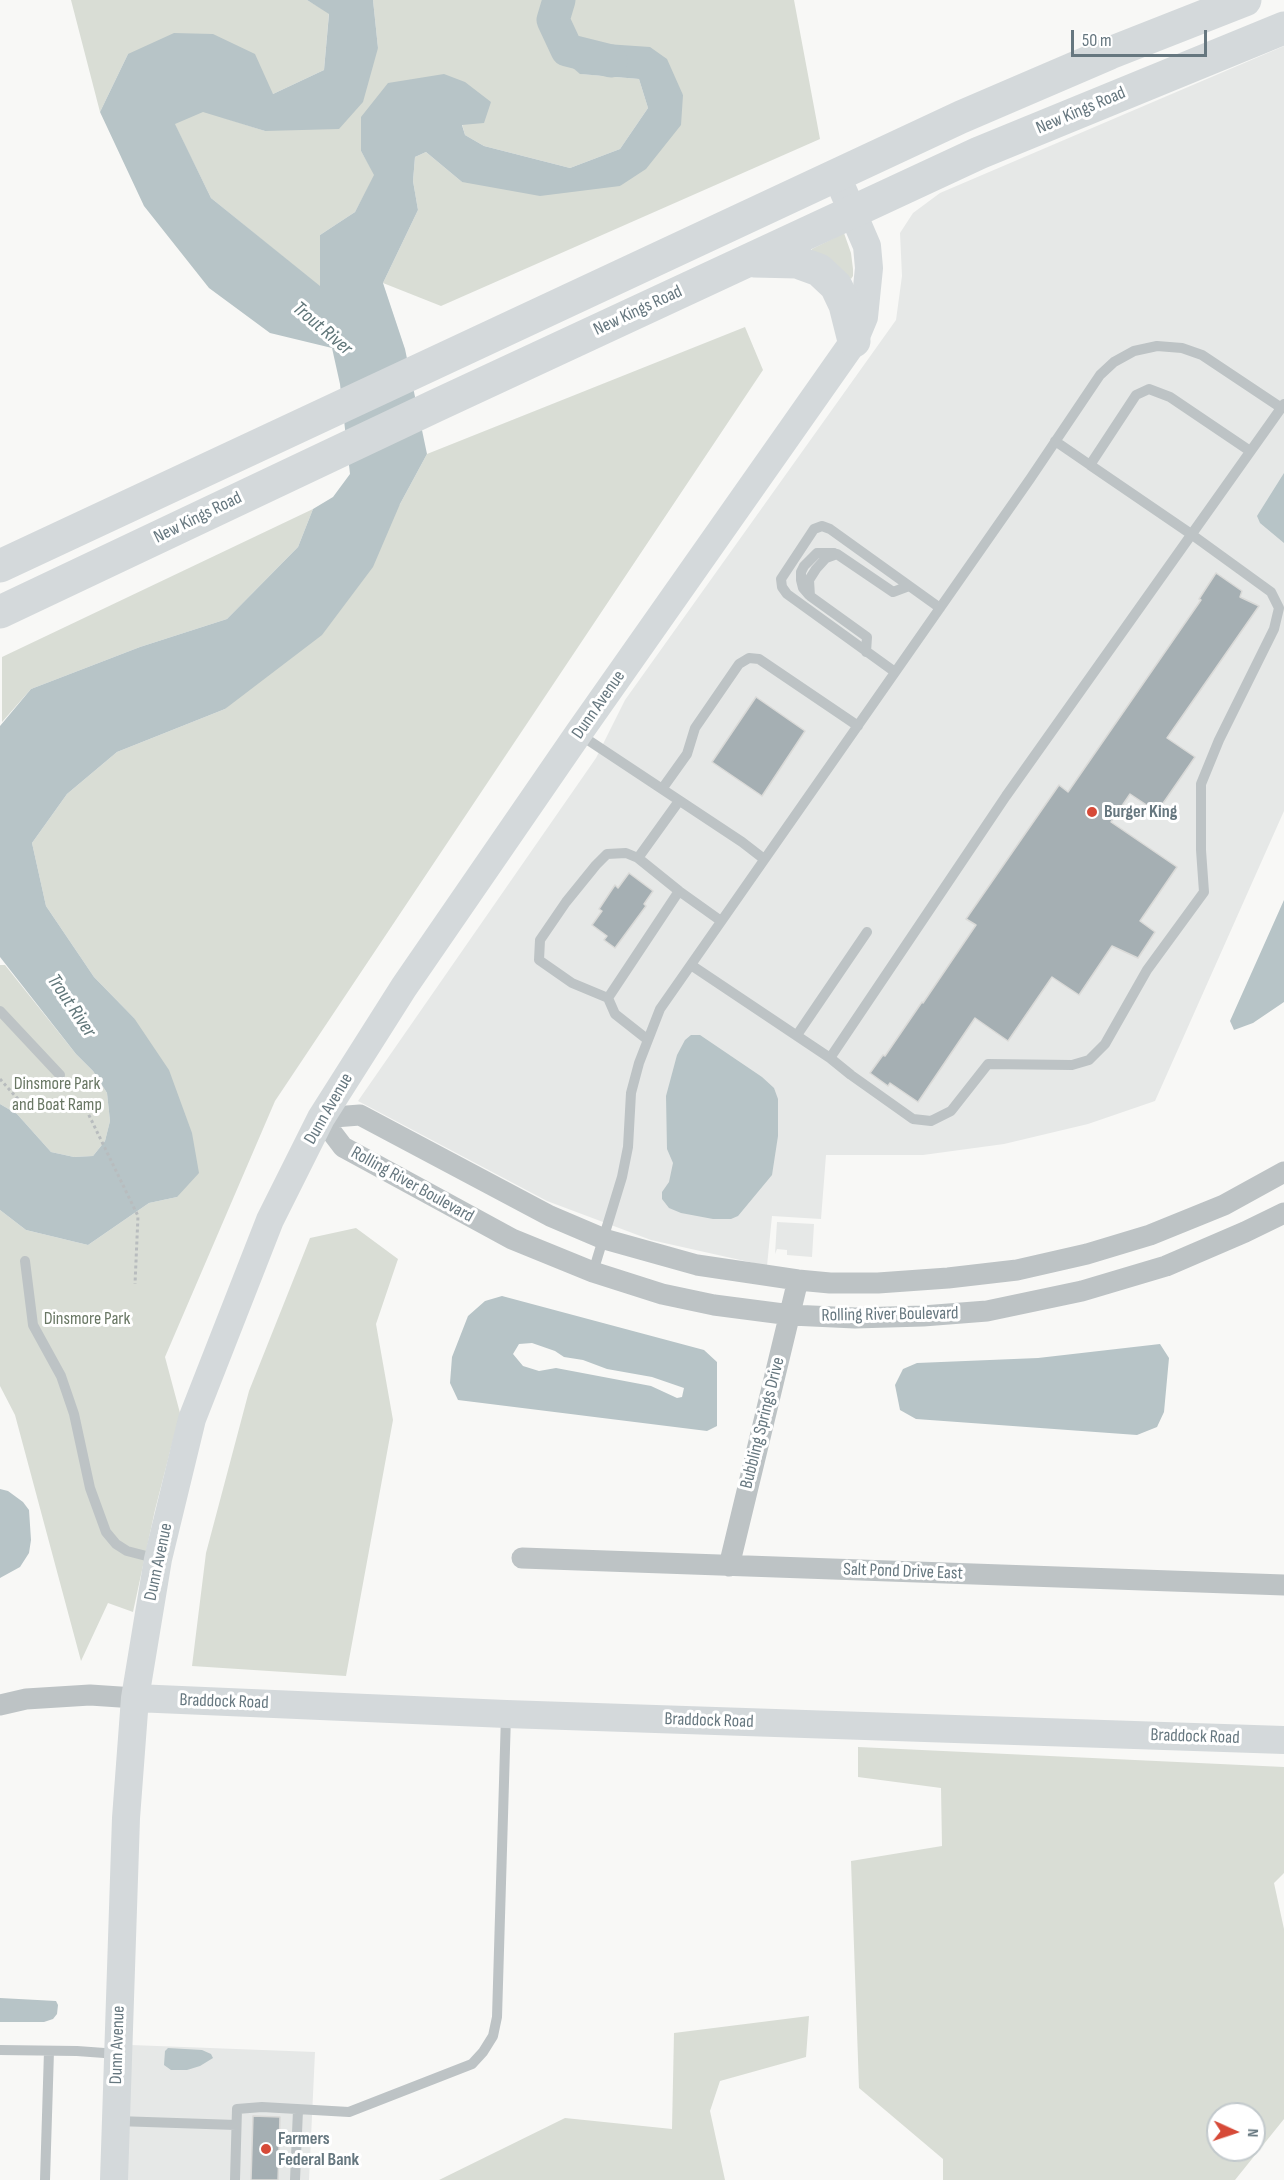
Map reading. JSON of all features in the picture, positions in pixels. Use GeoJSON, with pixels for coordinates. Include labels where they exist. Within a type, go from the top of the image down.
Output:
{"type":"FeatureCollection","features":[{"type":"Feature","properties":{"kind":"highway"},"geometry":{"type":"LineString","coordinates":[[0,566],[836,174],[1110,53],[1245,0]]}},
{"type":"Feature","properties":{"kind":"highway","name":"New Kings Road"},"geometry":{"type":"LineString","coordinates":[[0,612],[435,405],[980,153],[1284,28]]}},
{"type":"Feature","properties":{"kind":"highway"},"geometry":{"type":"LineString","coordinates":[[747,261],[797,262],[819,270],[836,286],[845,305],[854,340]]}},
{"type":"Feature","properties":{"kind":"main road","name":"Dunn Avenue"},"geometry":{"type":"LineString","coordinates":[[114,2180],[126,1818],[135,1698],[158,1559],[192,1419],[270,1220],[321,1118],[404,987],[854,340],[864,317],[868,292],[867,246],[854,211],[836,174]]}},
{"type":"Feature","properties":{"kind":"main road","name":"Braddock Road"},"geometry":{"type":"LineString","coordinates":[[135,1698],[506,1714],[1284,1740]]}},
{"type":"Feature","properties":{"kind":"street","name":"Rolling River Boulevard"},"geometry":{"type":"LineString","coordinates":[[321,1118],[360,1115],[550,1216],[604,1239],[697,1265],[798,1280],[878,1283],[948,1278],[1017,1269],[1087,1254],[1150,1235],[1224,1205],[1284,1172]]}},
{"type":"Feature","properties":{"kind":"street","name":"Rolling River Boulevard"},"geometry":{"type":"LineString","coordinates":[[321,1118],[343,1147],[512,1239],[593,1272],[662,1294],[714,1305],[790,1315],[855,1318],[923,1316],[1008,1307],[1082,1291],[1166,1266],[1284,1213]]}},
{"type":"Feature","properties":{"kind":"street","name":"Bubbling Springs Drive"},"geometry":{"type":"LineString","coordinates":[[729,1566],[798,1280]]}},
{"type":"Feature","properties":{"kind":"street","name":"Salt Pond Drive East"},"geometry":{"type":"LineString","coordinates":[[522,1558],[1284,1585]]}},
{"type":"Feature","properties":{"kind":"street"},"geometry":{"type":"LineString","coordinates":[[0,1705],[26,1699],[90,1695],[135,1698]]}},
{"type":"Feature","properties":{"kind":"lane"},"geometry":{"type":"LineString","coordinates":[[593,1272],[622,1178],[628,1147],[631,1093],[639,1063],[660,1009],[1100,375],[1114,362],[1134,351],[1157,346],[1182,348],[1202,355],[1282,406],[1006,796],[831,1058]]}},
{"type":"Feature","properties":{"kind":"lane"},"geometry":{"type":"LineString","coordinates":[[1090,465],[1136,395],[1149,389],[1170,397],[1250,451]]}},
{"type":"Feature","properties":{"kind":"lane"},"geometry":{"type":"LineString","coordinates":[[691,964],[831,1058],[913,1119],[932,1121],[951,1111],[988,1064],[1072,1065],[1089,1060],[1106,1044],[1147,970],[1204,892],[1201,850],[1201,784],[1219,740],[1274,629],[1279,608],[1271,592],[1055,441]]}},
{"type":"Feature","properties":{"kind":"lane"},"geometry":{"type":"LineString","coordinates":[[895,672],[787,594],[781,579],[814,529],[822,526],[830,529],[940,608]]}},
{"type":"Feature","properties":{"kind":"lane"},"geometry":{"type":"LineString","coordinates":[[866,651],[867,637],[810,596],[809,580],[816,568],[826,558],[837,554],[893,592],[909,586]]}},
{"type":"Feature","properties":{"kind":"lane"},"geometry":{"type":"LineString","coordinates":[[662,789],[687,754],[694,728],[739,664],[749,658],[759,659],[858,726]]}},
{"type":"Feature","properties":{"kind":"lane"},"geometry":{"type":"LineString","coordinates":[[578,734],[742,842],[764,859]]}},
{"type":"Feature","properties":{"kind":"lane"},"geometry":{"type":"LineString","coordinates":[[638,858],[680,801]]}},
{"type":"Feature","properties":{"kind":"lane"},"geometry":{"type":"LineString","coordinates":[[648,1040],[615,1014],[608,998],[572,982],[539,960],[540,940],[566,902],[607,854],[626,853],[638,858],[721,921]]}},
{"type":"Feature","properties":{"kind":"lane"},"geometry":{"type":"LineString","coordinates":[[608,998],[679,891]]}},
{"type":"Feature","properties":{"kind":"lane"},"geometry":{"type":"LineString","coordinates":[[797,1035],[867,932]]}},
{"type":"Feature","properties":{"kind":"lane"},"geometry":{"type":"LineString","coordinates":[[0,1011],[60,1075]]}},
{"type":"Feature","properties":{"kind":"lane"},"geometry":{"type":"LineString","coordinates":[[25,1261],[33,1325],[61,1376],[74,1414],[90,1488],[106,1532],[116,1544],[127,1551],[158,1559]]}},
{"type":"Feature","properties":{"kind":"lane"},"geometry":{"type":"LineString","coordinates":[[235,2180],[237,2109],[262,2107],[349,2112],[472,2064],[493,2036],[497,2017],[506,1714]]}},
{"type":"Feature","properties":{"kind":"lane"},"geometry":{"type":"LineString","coordinates":[[0,2050],[118,2054]]}},
{"type":"Feature","properties":{"kind":"lane"},"geometry":{"type":"LineString","coordinates":[[45,2180],[49,2051]]}},
{"type":"Feature","properties":{"kind":"lane"},"geometry":{"type":"LineString","coordinates":[[295,2180],[298,2110]]}},
{"type":"Feature","properties":{"kind":"lane"},"geometry":{"type":"LineString","coordinates":[[116,2121],[236,2125]]}},
{"type":"Feature","properties":{"kind":"path"},"geometry":{"type":"LineString","coordinates":[[0,1078],[26,1108],[84,1105],[138,1216],[135,1284]]}},
{"type":"Feature","properties":{"kind":"shaded area"},"geometry":{"type":"Polygon","coordinates":[[[1284,46],[1284,811],[1155,1101],[1088,1124],[1004,1144],[923,1155],[826,1155],[821,1219],[772,1216],[767,1266],[651,1240],[547,1201],[358,1101],[596,758],[625,700],[896,320],[902,276],[900,233],[913,213],[940,193],[1284,46]]]}},
{"type":"Feature","properties":{"kind":"shaded area"},"geometry":{"type":"Polygon","coordinates":[[[777,1222],[814,1224],[812,1257],[787,1255],[787,1250],[777,1249],[775,1254],[777,1222]]]}},
{"type":"Feature","properties":{"kind":"shaded area"},"geometry":{"type":"Polygon","coordinates":[[[131,2045],[315,2052],[309,2180],[127,2180],[131,2045]]]}},
{"type":"Feature","properties":{"kind":"green space"},"geometry":{"type":"Polygon","coordinates":[[[71,0],[307,0],[329,13],[324,70],[273,94],[128,54],[100,112],[71,0]]]}},
{"type":"Feature","properties":{"kind":"green space"},"geometry":{"type":"Polygon","coordinates":[[[373,0],[794,0],[820,139],[441,306],[383,283],[418,210],[413,181],[415,157],[426,152],[462,182],[620,186],[683,95],[601,45],[577,42],[560,57],[581,74],[639,79],[648,108],[620,149],[570,168],[484,146],[465,135],[462,124],[491,102],[361,151],[375,175],[355,212],[320,235],[320,287],[211,198],[174,123],[203,111],[265,131],[378,48],[373,0]]]}},
{"type":"Feature","properties":{"kind":"green space"},"geometry":{"type":"Polygon","coordinates":[[[844,233],[851,253],[853,276],[851,279],[812,251],[844,233]]]}},
{"type":"Feature","properties":{"kind":"green space","name":"Dinsmore Park"},"geometry":{"type":"Polygon","coordinates":[[[745,327],[763,370],[275,1101],[165,1357],[180,1413],[155,1510],[133,1612],[108,1603],[81,1661],[15,1415],[0,1386],[0,1210],[26,1230],[88,1245],[149,1203],[177,1197],[134,1018],[94,977],[46,906],[32,843],[67,794],[117,752],[225,709],[400,504],[427,454],[745,327]]]}},
{"type":"Feature","properties":{"kind":"green space"},"geometry":{"type":"Polygon","coordinates":[[[313,509],[298,547],[227,619],[140,647],[31,689],[2,722],[2,657],[313,509]]]}},
{"type":"Feature","properties":{"kind":"green space","name":"Dinsmore Park and Boat Ramp"},"geometry":{"type":"Polygon","coordinates":[[[0,965],[5,965],[76,1054],[93,1071],[107,1093],[110,1121],[105,1141],[93,1156],[74,1157],[51,1152],[17,1114],[0,1104],[0,965]]]}},
{"type":"Feature","properties":{"kind":"green space"},"geometry":{"type":"Polygon","coordinates":[[[356,1228],[398,1259],[376,1324],[393,1420],[346,1676],[192,1666],[206,1553],[249,1391],[310,1238],[356,1228]]]}},
{"type":"Feature","properties":{"kind":"green space"},"geometry":{"type":"Polygon","coordinates":[[[858,1747],[1284,1767],[1284,1873],[1274,1883],[1284,1929],[1284,2119],[1266,2141],[1266,2102],[1206,2102],[1206,2162],[1249,2162],[1235,2180],[943,2180],[943,2159],[859,2088],[851,1861],[942,1846],[941,1788],[858,1777],[858,1747]]]}},
{"type":"Feature","properties":{"kind":"green space"},"geometry":{"type":"Polygon","coordinates":[[[809,2016],[806,2057],[720,2081],[710,2111],[725,2180],[439,2180],[565,2118],[672,2129],[674,2033],[809,2016]]]}},
{"type":"Feature","properties":{"kind":"water","name":"Trout River"},"geometry":{"type":"Polygon","coordinates":[[[307,0],[373,0],[378,48],[363,102],[339,129],[265,131],[203,112],[175,124],[211,198],[320,286],[320,235],[355,212],[374,175],[361,151],[361,117],[388,83],[444,74],[465,82],[491,102],[484,123],[462,125],[465,135],[484,146],[570,168],[620,149],[648,108],[639,79],[580,74],[560,57],[577,42],[650,47],[667,59],[683,95],[681,125],[646,169],[620,186],[540,196],[462,182],[426,152],[415,157],[413,181],[418,210],[383,283],[405,349],[427,454],[400,504],[373,567],[322,635],[225,709],[117,752],[67,794],[32,843],[46,906],[94,977],[134,1018],[169,1070],[192,1133],[199,1173],[177,1197],[149,1203],[88,1245],[26,1230],[0,1210],[0,1104],[17,1114],[51,1152],[74,1157],[93,1156],[105,1141],[110,1121],[107,1093],[93,1071],[76,1054],[0,957],[0,726],[31,689],[140,647],[227,619],[298,547],[313,509],[333,497],[350,474],[340,384],[332,348],[270,333],[209,288],[144,206],[100,112],[128,54],[174,33],[213,34],[255,54],[273,94],[324,70],[329,14],[307,0]]]}},
{"type":"Feature","properties":{"kind":"water"},"geometry":{"type":"Polygon","coordinates":[[[1284,473],[1284,543],[1260,523],[1257,516],[1284,473]]]}},
{"type":"Feature","properties":{"kind":"water"},"geometry":{"type":"Polygon","coordinates":[[[1284,900],[1284,1002],[1253,1023],[1234,1030],[1230,1021],[1284,900]]]}},
{"type":"Feature","properties":{"kind":"water"},"geometry":{"type":"Polygon","coordinates":[[[691,1035],[700,1035],[762,1077],[774,1088],[778,1099],[778,1136],[772,1175],[738,1216],[731,1219],[713,1219],[681,1213],[669,1208],[662,1199],[662,1192],[669,1182],[673,1163],[667,1149],[666,1096],[677,1055],[685,1040],[691,1035]]]}},
{"type":"Feature","properties":{"kind":"water"},"geometry":{"type":"Polygon","coordinates":[[[502,1296],[704,1350],[717,1362],[717,1426],[707,1431],[458,1400],[450,1383],[452,1357],[468,1316],[485,1301],[502,1296]],[[532,1343],[519,1344],[513,1354],[523,1366],[539,1371],[556,1368],[651,1386],[677,1398],[682,1397],[684,1388],[652,1377],[607,1369],[583,1360],[564,1357],[555,1351],[532,1343]]]}},
{"type":"Feature","properties":{"kind":"water"},"geometry":{"type":"Polygon","coordinates":[[[1160,1344],[1169,1358],[1164,1412],[1157,1427],[1137,1435],[916,1419],[900,1410],[895,1385],[903,1369],[917,1363],[1038,1358],[1160,1344]]]}},
{"type":"Feature","properties":{"kind":"water"},"geometry":{"type":"Polygon","coordinates":[[[0,1489],[8,1491],[23,1502],[29,1510],[31,1540],[29,1553],[20,1567],[0,1578],[0,1489]]]}},
{"type":"Feature","properties":{"kind":"water"},"geometry":{"type":"Polygon","coordinates":[[[0,1998],[56,2001],[57,2014],[53,2019],[44,2022],[0,2022],[0,1998]]]}},
{"type":"Feature","properties":{"kind":"water"},"geometry":{"type":"Polygon","coordinates":[[[168,2048],[202,2050],[211,2054],[213,2058],[200,2066],[187,2070],[171,2070],[164,2065],[165,2051],[168,2048]]]}},
{"type":"Feature","properties":{"kind":"building"},"geometry":{"type":"Polygon","coordinates":[[[1216,573],[1242,591],[1240,597],[1259,606],[1167,738],[1195,757],[1157,812],[1130,794],[1111,822],[1177,867],[1140,921],[1155,932],[1138,958],[1112,946],[1079,995],[1052,977],[1008,1041],[975,1018],[918,1102],[890,1083],[888,1086],[870,1073],[923,1003],[976,925],[966,919],[1059,785],[1068,792],[1201,600],[1199,599],[1216,573]]]}},
{"type":"Feature","properties":{"kind":"building"},"geometry":{"type":"Polygon","coordinates":[[[756,697],[805,731],[762,796],[712,762],[756,697]]]}},
{"type":"Feature","properties":{"kind":"building"},"geometry":{"type":"Polygon","coordinates":[[[629,873],[653,891],[644,904],[646,906],[615,948],[604,940],[607,936],[592,925],[602,911],[599,909],[615,885],[618,888],[629,873]]]}},
{"type":"Feature","properties":{"kind":"building","name":"Farmers Federal Bank"},"geometry":{"type":"Polygon","coordinates":[[[253,2116],[280,2117],[278,2180],[251,2180],[253,2116]]]}},
{"type":"Feature","properties":{"kind":"waterway"},"geometry":{"type":"LineString","coordinates":[[559,0],[553,20],[567,50],[611,61]]}},
{"type":"Feature","properties":{"kind":"place","name":"Burger King"},"geometry":{"type":"Point","coordinates":[1092,812]}},
{"type":"Feature","properties":{"kind":"place","name":"Farmers Federal Bank"},"geometry":{"type":"Point","coordinates":[266,2149]}}]}
